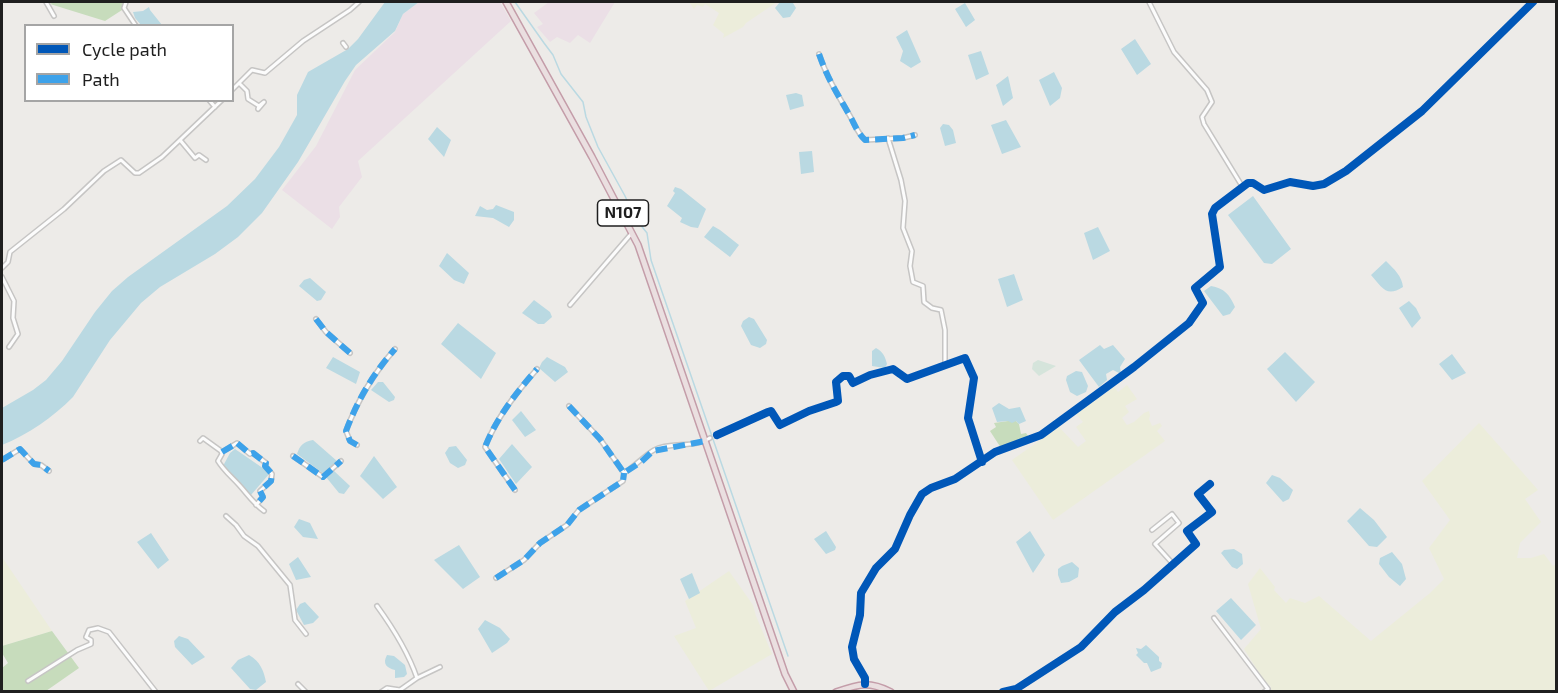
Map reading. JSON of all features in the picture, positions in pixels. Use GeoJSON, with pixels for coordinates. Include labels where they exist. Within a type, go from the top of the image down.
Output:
{"type":"FeatureCollection","features":[{"type":"Feature","properties":{"kind":"highway","name":"N107"},"geometry":{"type":"LineString","coordinates":[[506,2],[632,232],[707,440],[785,674],[794,692]]}},
{"type":"Feature","properties":{"kind":"highway"},"geometry":{"type":"LineString","coordinates":[[836,692],[865,684],[875,684],[891,692]]}},
{"type":"Feature","properties":{"kind":"street"},"geometry":{"type":"LineString","coordinates":[[46,2],[54,16]]}},
{"type":"Feature","properties":{"kind":"street"},"geometry":{"type":"LineString","coordinates":[[126,2],[124,8],[135,24]]}},
{"type":"Feature","properties":{"kind":"street"},"geometry":{"type":"LineString","coordinates":[[234,88],[252,70],[265,73],[303,41],[359,2]]}},
{"type":"Feature","properties":{"kind":"street"},"geometry":{"type":"LineString","coordinates":[[1149,2],[1174,52],[1207,90],[1212,102],[1202,117],[1204,124],[1242,186]]}},
{"type":"Feature","properties":{"kind":"street"},"geometry":{"type":"LineString","coordinates":[[865,684],[852,647],[860,615],[861,592],[876,568],[895,549],[910,514],[922,494],[955,479],[1001,450],[1041,435],[1134,368],[1196,316],[1203,303],[1195,288],[1220,267],[1212,211],[1242,186],[1251,182],[1264,190],[1290,182],[1320,185],[1337,177],[1422,111],[1533,2]]}},
{"type":"Feature","properties":{"kind":"street"},"geometry":{"type":"LineString","coordinates":[[343,43],[346,47]]}},
{"type":"Feature","properties":{"kind":"street"},"geometry":{"type":"LineString","coordinates":[[819,54],[831,85],[858,133],[865,140],[915,135]]}},
{"type":"Feature","properties":{"kind":"street"},"geometry":{"type":"LineString","coordinates":[[239,83],[248,91],[248,99],[259,106]]}},
{"type":"Feature","properties":{"kind":"street"},"geometry":{"type":"LineString","coordinates":[[211,102],[215,107]]}},
{"type":"Feature","properties":{"kind":"street"},"geometry":{"type":"LineString","coordinates":[[2,268],[8,262],[10,252],[64,209],[104,171],[121,160],[135,173],[139,173],[162,157],[220,102]]}},
{"type":"Feature","properties":{"kind":"street"},"geometry":{"type":"LineString","coordinates":[[888,138],[905,201],[903,228],[912,251],[910,266],[913,282],[923,286],[924,302],[932,308],[941,310],[945,330],[945,364]]}},
{"type":"Feature","properties":{"kind":"street"},"geometry":{"type":"LineString","coordinates":[[180,140],[195,158],[200,155],[206,160]]}},
{"type":"Feature","properties":{"kind":"street"},"geometry":{"type":"LineString","coordinates":[[570,305],[632,232]]}},
{"type":"Feature","properties":{"kind":"street"},"geometry":{"type":"LineString","coordinates":[[2,277],[14,301],[13,318],[18,334],[9,348]]}},
{"type":"Feature","properties":{"kind":"street"},"geometry":{"type":"LineString","coordinates":[[316,319],[336,342],[350,352]]}},
{"type":"Feature","properties":{"kind":"street"},"geometry":{"type":"LineString","coordinates":[[357,445],[350,441],[346,431],[355,407],[365,387],[395,349]]}},
{"type":"Feature","properties":{"kind":"street"},"geometry":{"type":"LineString","coordinates":[[717,435],[771,411],[780,425],[809,411],[836,402],[838,401],[836,382],[843,376],[849,376],[853,383],[870,375],[893,369],[907,379],[965,358],[974,378],[968,418],[982,462]]}},
{"type":"Feature","properties":{"kind":"street"},"geometry":{"type":"LineString","coordinates":[[515,490],[485,447],[492,429],[513,398],[537,369]]}},
{"type":"Feature","properties":{"kind":"street"},"geometry":{"type":"LineString","coordinates":[[496,578],[567,525],[579,510],[623,481],[624,473],[600,439],[569,406]]}},
{"type":"Feature","properties":{"kind":"street"},"geometry":{"type":"LineString","coordinates":[[200,441],[204,438],[222,452]]}},
{"type":"Feature","properties":{"kind":"street"},"geometry":{"type":"LineString","coordinates":[[624,473],[653,451],[707,440]]}},
{"type":"Feature","properties":{"kind":"street"},"geometry":{"type":"LineString","coordinates":[[256,505],[263,497],[260,491],[271,481],[272,474],[265,466],[266,463],[237,443],[222,452],[218,461],[225,473],[256,505],[264,511]]}},
{"type":"Feature","properties":{"kind":"street"},"geometry":{"type":"LineString","coordinates":[[2,460],[20,449],[34,464],[41,465],[49,471]]}},
{"type":"Feature","properties":{"kind":"street"},"geometry":{"type":"LineString","coordinates":[[293,456],[323,477],[341,461]]}},
{"type":"Feature","properties":{"kind":"street"},"geometry":{"type":"LineString","coordinates":[[1003,692],[1016,689],[1081,647],[1115,612],[1174,565],[1196,544],[1187,531],[1212,512],[1198,494],[1210,484]]}},
{"type":"Feature","properties":{"kind":"street"},"geometry":{"type":"LineString","coordinates":[[1152,530],[1172,514],[1179,523],[1155,544],[1174,565]]}},
{"type":"Feature","properties":{"kind":"street"},"geometry":{"type":"LineString","coordinates":[[226,516],[237,525],[244,536],[258,546],[290,585],[295,620],[306,634]]}},
{"type":"Feature","properties":{"kind":"street"},"geometry":{"type":"LineString","coordinates":[[377,606],[393,628],[411,660],[417,678]]}},
{"type":"Feature","properties":{"kind":"street"},"geometry":{"type":"LineString","coordinates":[[1214,618],[1268,689],[1264,692]]}},
{"type":"Feature","properties":{"kind":"street"},"geometry":{"type":"LineString","coordinates":[[28,681],[77,650],[91,644],[91,640],[86,637],[88,630],[98,628],[109,632],[156,692]]}},
{"type":"Feature","properties":{"kind":"street"},"geometry":{"type":"LineString","coordinates":[[381,692],[387,688],[400,690],[417,678],[440,667]]}},
{"type":"Feature","properties":{"kind":"street"},"geometry":{"type":"LineString","coordinates":[[298,684],[306,692]]}},
{"type":"Feature","properties":{"kind":"shaded area"},"geometry":{"type":"Polygon","coordinates":[[[419,2],[500,2],[511,21],[358,161],[362,177],[339,207],[340,217],[332,229],[282,190],[316,146],[355,70],[395,32],[403,14],[419,2]]]}},
{"type":"Feature","properties":{"kind":"shaded area"},"geometry":{"type":"Polygon","coordinates":[[[549,2],[615,2],[590,43],[578,35],[570,43],[557,37],[550,42],[537,27],[543,24],[534,13],[549,2]]]}},
{"type":"Feature","properties":{"kind":"shaded area"},"geometry":{"type":"Polygon","coordinates":[[[1038,360],[1056,366],[1039,376],[1032,369],[1033,363],[1038,360]]]}},
{"type":"Feature","properties":{"kind":"green space"},"geometry":{"type":"Polygon","coordinates":[[[54,2],[124,2],[122,10],[105,21],[50,4],[54,2]]]}},
{"type":"Feature","properties":{"kind":"green space"},"geometry":{"type":"Polygon","coordinates":[[[689,2],[777,2],[743,27],[723,38],[724,34],[713,25],[719,13],[705,4],[703,7],[697,5],[694,9],[689,2]]]}},
{"type":"Feature","properties":{"kind":"green space"},"geometry":{"type":"Polygon","coordinates":[[[1127,385],[1137,399],[1125,406],[1129,412],[1122,418],[1127,425],[1149,411],[1152,426],[1160,423],[1162,426],[1157,431],[1165,441],[1053,520],[1012,460],[1059,427],[1078,447],[1086,441],[1076,427],[1083,422],[1076,414],[1114,387],[1118,392],[1127,385]]]}},
{"type":"Feature","properties":{"kind":"green space"},"geometry":{"type":"Polygon","coordinates":[[[1016,421],[1021,434],[1026,433],[1030,439],[1001,448],[990,431],[996,427],[994,423],[1016,421]]]}},
{"type":"Feature","properties":{"kind":"green space"},"geometry":{"type":"Polygon","coordinates":[[[1479,423],[1538,490],[1525,499],[1541,522],[1520,543],[1517,558],[1531,558],[1544,554],[1553,566],[1556,564],[1556,691],[1267,691],[1271,687],[1263,679],[1244,649],[1261,629],[1248,584],[1260,568],[1275,587],[1274,590],[1286,603],[1290,598],[1305,603],[1319,596],[1371,641],[1444,579],[1429,548],[1450,520],[1422,481],[1479,423]]]}},
{"type":"Feature","properties":{"kind":"green space"},"geometry":{"type":"Polygon","coordinates":[[[2,557],[52,631],[2,646],[2,557]]]}},
{"type":"Feature","properties":{"kind":"green space"},"geometry":{"type":"Polygon","coordinates":[[[729,571],[753,605],[772,654],[709,691],[674,636],[696,628],[685,601],[729,571]]]}},
{"type":"Feature","properties":{"kind":"green space"},"geometry":{"type":"Polygon","coordinates":[[[52,631],[79,668],[46,691],[2,692],[2,668],[8,663],[2,653],[2,646],[52,631]]]}},
{"type":"Feature","properties":{"kind":"water"},"geometry":{"type":"Polygon","coordinates":[[[385,2],[419,2],[403,14],[395,31],[356,65],[298,162],[262,213],[238,237],[215,254],[160,287],[141,303],[110,340],[73,397],[40,425],[2,445],[2,408],[46,380],[112,291],[227,206],[255,179],[279,147],[297,115],[297,95],[308,72],[348,49],[385,2]]]}},
{"type":"Feature","properties":{"kind":"water"},"geometry":{"type":"Polygon","coordinates":[[[780,2],[793,3],[796,8],[790,17],[783,18],[775,8],[780,2]]]}},
{"type":"Feature","properties":{"kind":"water"},"geometry":{"type":"Polygon","coordinates":[[[965,3],[975,20],[966,27],[955,9],[965,3]]]}},
{"type":"Feature","properties":{"kind":"water"},"geometry":{"type":"Polygon","coordinates":[[[149,7],[161,24],[140,24],[133,12],[143,11],[149,7]]]}},
{"type":"Feature","properties":{"kind":"water"},"geometry":{"type":"Polygon","coordinates":[[[907,30],[921,62],[911,68],[900,61],[903,51],[896,37],[907,30]]]}},
{"type":"Feature","properties":{"kind":"water"},"geometry":{"type":"Polygon","coordinates":[[[1135,39],[1151,64],[1137,75],[1121,49],[1135,39]]]}},
{"type":"Feature","properties":{"kind":"water"},"geometry":{"type":"Polygon","coordinates":[[[981,51],[989,74],[976,80],[968,55],[981,51]]]}},
{"type":"Feature","properties":{"kind":"water"},"geometry":{"type":"Polygon","coordinates":[[[1054,72],[1062,88],[1060,98],[1050,106],[1039,80],[1054,72]]]}},
{"type":"Feature","properties":{"kind":"water"},"geometry":{"type":"Polygon","coordinates":[[[1008,76],[1013,98],[1003,106],[996,85],[1008,76]]]}},
{"type":"Feature","properties":{"kind":"water"},"geometry":{"type":"Polygon","coordinates":[[[796,93],[802,95],[804,106],[790,110],[786,95],[796,93]]]}},
{"type":"Feature","properties":{"kind":"water"},"geometry":{"type":"Polygon","coordinates":[[[1006,120],[1021,147],[1002,154],[991,125],[1006,120]]]}},
{"type":"Feature","properties":{"kind":"water"},"geometry":{"type":"Polygon","coordinates":[[[943,124],[949,125],[953,130],[956,143],[945,146],[940,128],[943,124]]]}},
{"type":"Feature","properties":{"kind":"water"},"geometry":{"type":"Polygon","coordinates":[[[437,127],[451,140],[444,157],[428,139],[437,127]]]}},
{"type":"Feature","properties":{"kind":"water"},"geometry":{"type":"Polygon","coordinates":[[[812,151],[814,172],[801,174],[799,152],[812,151]]]}},
{"type":"Feature","properties":{"kind":"water"},"geometry":{"type":"Polygon","coordinates":[[[675,187],[681,189],[706,209],[698,228],[680,222],[682,218],[667,206],[675,193],[673,191],[675,187]]]}},
{"type":"Feature","properties":{"kind":"water"},"geometry":{"type":"Polygon","coordinates":[[[1253,196],[1291,249],[1272,264],[1264,263],[1228,215],[1253,196]]]}},
{"type":"Feature","properties":{"kind":"water"},"geometry":{"type":"Polygon","coordinates":[[[496,205],[514,212],[514,220],[509,227],[493,218],[475,216],[480,206],[487,210],[493,209],[496,205]]]}},
{"type":"Feature","properties":{"kind":"water"},"geometry":{"type":"Polygon","coordinates":[[[713,226],[739,245],[730,257],[704,237],[713,226]]]}},
{"type":"Feature","properties":{"kind":"water"},"geometry":{"type":"Polygon","coordinates":[[[1098,227],[1110,251],[1093,260],[1084,233],[1098,227]]]}},
{"type":"Feature","properties":{"kind":"water"},"geometry":{"type":"Polygon","coordinates":[[[447,253],[469,273],[464,284],[454,280],[439,266],[447,253]]]}},
{"type":"Feature","properties":{"kind":"water"},"geometry":{"type":"Polygon","coordinates":[[[1386,261],[1401,279],[1403,287],[1392,291],[1385,290],[1371,275],[1386,261]]]}},
{"type":"Feature","properties":{"kind":"water"},"geometry":{"type":"Polygon","coordinates":[[[1014,274],[1023,300],[1007,307],[998,279],[1014,274]]]}},
{"type":"Feature","properties":{"kind":"water"},"geometry":{"type":"Polygon","coordinates":[[[310,278],[326,292],[321,300],[317,301],[299,286],[304,280],[310,278]]]}},
{"type":"Feature","properties":{"kind":"water"},"geometry":{"type":"Polygon","coordinates":[[[1211,286],[1223,290],[1231,299],[1235,307],[1230,314],[1223,316],[1204,291],[1211,286]]]}},
{"type":"Feature","properties":{"kind":"water"},"geometry":{"type":"Polygon","coordinates":[[[534,300],[550,312],[552,317],[544,324],[538,324],[522,313],[534,300]]]}},
{"type":"Feature","properties":{"kind":"water"},"geometry":{"type":"Polygon","coordinates":[[[1409,301],[1421,318],[1412,328],[1399,308],[1409,301]]]}},
{"type":"Feature","properties":{"kind":"water"},"geometry":{"type":"Polygon","coordinates":[[[749,317],[754,319],[767,340],[766,344],[760,348],[751,345],[741,326],[743,321],[749,317]]]}},
{"type":"Feature","properties":{"kind":"water"},"geometry":{"type":"Polygon","coordinates":[[[458,323],[496,353],[481,379],[441,344],[458,323]]]}},
{"type":"Feature","properties":{"kind":"water"},"geometry":{"type":"Polygon","coordinates":[[[1100,345],[1104,349],[1113,345],[1125,359],[1120,367],[1121,374],[1113,370],[1106,374],[1107,380],[1099,387],[1079,360],[1100,345]]]}},
{"type":"Feature","properties":{"kind":"water"},"geometry":{"type":"Polygon","coordinates":[[[876,348],[884,356],[887,364],[885,368],[872,366],[872,351],[876,348]]]}},
{"type":"Feature","properties":{"kind":"water"},"geometry":{"type":"Polygon","coordinates":[[[1285,352],[1315,382],[1296,402],[1267,369],[1285,352]]]}},
{"type":"Feature","properties":{"kind":"water"},"geometry":{"type":"Polygon","coordinates":[[[1452,354],[1466,373],[1452,380],[1439,364],[1452,354]]]}},
{"type":"Feature","properties":{"kind":"water"},"geometry":{"type":"Polygon","coordinates":[[[333,357],[360,372],[356,384],[326,368],[333,357]]]}},
{"type":"Feature","properties":{"kind":"water"},"geometry":{"type":"Polygon","coordinates":[[[547,357],[565,367],[568,372],[555,382],[539,368],[547,357]]]}},
{"type":"Feature","properties":{"kind":"water"},"geometry":{"type":"Polygon","coordinates":[[[1076,371],[1082,372],[1088,386],[1086,392],[1077,396],[1070,392],[1066,380],[1067,376],[1076,371]]]}},
{"type":"Feature","properties":{"kind":"water"},"geometry":{"type":"Polygon","coordinates":[[[378,382],[383,382],[395,397],[394,400],[389,402],[371,390],[378,382]]]}},
{"type":"Feature","properties":{"kind":"water"},"geometry":{"type":"Polygon","coordinates":[[[999,403],[1009,409],[1020,407],[1026,421],[1019,424],[1016,421],[997,422],[992,408],[999,403]]]}},
{"type":"Feature","properties":{"kind":"water"},"geometry":{"type":"Polygon","coordinates":[[[521,411],[536,430],[525,437],[512,420],[521,411]]]}},
{"type":"Feature","properties":{"kind":"water"},"geometry":{"type":"Polygon","coordinates":[[[313,440],[337,461],[324,474],[297,454],[302,444],[313,440]]]}},
{"type":"Feature","properties":{"kind":"water"},"geometry":{"type":"Polygon","coordinates":[[[512,444],[532,467],[516,484],[499,459],[512,444]]]}},
{"type":"Feature","properties":{"kind":"water"},"geometry":{"type":"Polygon","coordinates":[[[456,446],[467,460],[465,465],[458,468],[450,463],[445,453],[449,447],[456,446]]]}},
{"type":"Feature","properties":{"kind":"water"},"geometry":{"type":"Polygon","coordinates":[[[235,449],[270,473],[251,495],[223,466],[235,449]]]}},
{"type":"Feature","properties":{"kind":"water"},"geometry":{"type":"Polygon","coordinates":[[[374,456],[397,487],[383,499],[360,476],[374,456]]]}},
{"type":"Feature","properties":{"kind":"water"},"geometry":{"type":"Polygon","coordinates":[[[333,470],[350,486],[344,494],[339,493],[326,477],[333,470]]]}},
{"type":"Feature","properties":{"kind":"water"},"geometry":{"type":"Polygon","coordinates":[[[1272,475],[1280,478],[1293,490],[1289,499],[1283,502],[1266,483],[1272,475]]]}},
{"type":"Feature","properties":{"kind":"water"},"geometry":{"type":"Polygon","coordinates":[[[1360,508],[1374,520],[1387,537],[1377,547],[1369,546],[1347,521],[1360,508]]]}},
{"type":"Feature","properties":{"kind":"water"},"geometry":{"type":"Polygon","coordinates":[[[299,519],[310,523],[318,539],[303,537],[294,527],[299,519]]]}},
{"type":"Feature","properties":{"kind":"water"},"geometry":{"type":"Polygon","coordinates":[[[826,531],[836,547],[835,550],[826,554],[814,539],[826,531]]]}},
{"type":"Feature","properties":{"kind":"water"},"geometry":{"type":"Polygon","coordinates":[[[1030,531],[1045,555],[1033,573],[1016,542],[1030,531]]]}},
{"type":"Feature","properties":{"kind":"water"},"geometry":{"type":"Polygon","coordinates":[[[151,533],[169,560],[158,569],[137,542],[151,533]]]}},
{"type":"Feature","properties":{"kind":"water"},"geometry":{"type":"Polygon","coordinates":[[[459,545],[480,577],[463,589],[434,560],[459,545]]]}},
{"type":"Feature","properties":{"kind":"water"},"geometry":{"type":"Polygon","coordinates":[[[1234,549],[1242,554],[1243,564],[1237,569],[1232,567],[1221,553],[1224,550],[1234,549]]]}},
{"type":"Feature","properties":{"kind":"water"},"geometry":{"type":"Polygon","coordinates":[[[1392,552],[1402,564],[1406,579],[1400,586],[1379,564],[1380,558],[1392,552]]]}},
{"type":"Feature","properties":{"kind":"water"},"geometry":{"type":"Polygon","coordinates":[[[298,557],[311,577],[296,580],[289,564],[298,557]]]}},
{"type":"Feature","properties":{"kind":"water"},"geometry":{"type":"Polygon","coordinates":[[[1072,562],[1079,568],[1078,577],[1061,583],[1058,569],[1072,562]]]}},
{"type":"Feature","properties":{"kind":"water"},"geometry":{"type":"Polygon","coordinates":[[[692,573],[700,593],[689,599],[680,579],[692,573]]]}},
{"type":"Feature","properties":{"kind":"water"},"geometry":{"type":"Polygon","coordinates":[[[1231,598],[1256,625],[1241,640],[1216,611],[1231,598]]]}},
{"type":"Feature","properties":{"kind":"water"},"geometry":{"type":"Polygon","coordinates":[[[305,602],[319,617],[313,623],[304,625],[296,610],[300,604],[305,602]]]}},
{"type":"Feature","properties":{"kind":"water"},"geometry":{"type":"Polygon","coordinates":[[[485,620],[500,628],[510,639],[492,653],[478,629],[485,620]]]}},
{"type":"Feature","properties":{"kind":"water"},"geometry":{"type":"Polygon","coordinates":[[[179,636],[188,639],[205,657],[192,665],[175,647],[174,641],[179,636]]]}},
{"type":"Feature","properties":{"kind":"water"},"geometry":{"type":"Polygon","coordinates":[[[1146,645],[1162,663],[1161,668],[1151,672],[1147,663],[1136,655],[1138,653],[1136,648],[1141,649],[1146,645]]]}},
{"type":"Feature","properties":{"kind":"water"},"geometry":{"type":"Polygon","coordinates":[[[249,655],[261,667],[266,682],[256,690],[250,689],[231,668],[238,660],[249,655]]]}},
{"type":"Feature","properties":{"kind":"water"},"geometry":{"type":"Polygon","coordinates":[[[387,655],[394,656],[405,665],[407,674],[404,677],[395,678],[395,670],[385,663],[387,655]]]}},
{"type":"Feature","properties":{"kind":"waterway"},"geometry":{"type":"LineString","coordinates":[[515,2],[553,55],[561,74],[583,102],[586,117],[598,147],[635,218],[647,233],[651,260],[788,656]]}},
{"type":"Feature","properties":{"kind":"marked path"},"geometry":{"type":"LineString","coordinates":[[819,54],[833,86],[865,140],[915,135]]}},
{"type":"Feature","properties":{"kind":"marked path"},"geometry":{"type":"LineString","coordinates":[[316,319],[326,332],[350,353]]}},
{"type":"Feature","properties":{"kind":"marked path"},"geometry":{"type":"LineString","coordinates":[[357,445],[350,441],[346,431],[367,387],[395,349]]}},
{"type":"Feature","properties":{"kind":"marked path"},"geometry":{"type":"LineString","coordinates":[[515,490],[485,447],[508,406],[537,369]]}},
{"type":"Feature","properties":{"kind":"marked path"},"geometry":{"type":"LineString","coordinates":[[569,406],[600,439],[624,473],[653,451],[705,441]]}},
{"type":"Feature","properties":{"kind":"marked path"},"geometry":{"type":"LineString","coordinates":[[222,452],[237,443],[266,463],[265,466],[272,474],[271,481],[260,491],[263,497],[256,505]]}},
{"type":"Feature","properties":{"kind":"marked path"},"geometry":{"type":"LineString","coordinates":[[2,460],[20,449],[34,464],[41,465],[49,471]]}},
{"type":"Feature","properties":{"kind":"marked path"},"geometry":{"type":"LineString","coordinates":[[293,456],[323,477],[341,461]]}},
{"type":"Feature","properties":{"kind":"marked path"},"geometry":{"type":"LineString","coordinates":[[496,578],[524,560],[540,543],[567,525],[579,510],[623,481],[624,473]]}},
{"type":"Feature","properties":{"kind":"cycle path"},"geometry":{"type":"LineString","coordinates":[[865,684],[865,678],[854,659],[852,647],[860,615],[861,593],[876,568],[895,549],[922,494],[955,479],[995,452],[1041,435],[1134,367],[1189,323],[1203,303],[1195,288],[1220,267],[1212,214],[1215,208],[1248,183],[1253,183],[1264,190],[1290,182],[1313,186],[1324,184],[1346,171],[1422,111],[1533,2]]}},
{"type":"Feature","properties":{"kind":"cycle path"},"geometry":{"type":"LineString","coordinates":[[717,435],[771,411],[780,425],[809,411],[836,402],[838,401],[836,382],[843,376],[849,376],[853,383],[870,375],[893,369],[907,379],[965,358],[974,378],[968,418],[982,462]]}},
{"type":"Feature","properties":{"kind":"cycle path"},"geometry":{"type":"LineString","coordinates":[[1003,692],[1016,689],[1081,647],[1115,612],[1196,544],[1187,531],[1212,512],[1198,494],[1210,484]]}}]}
